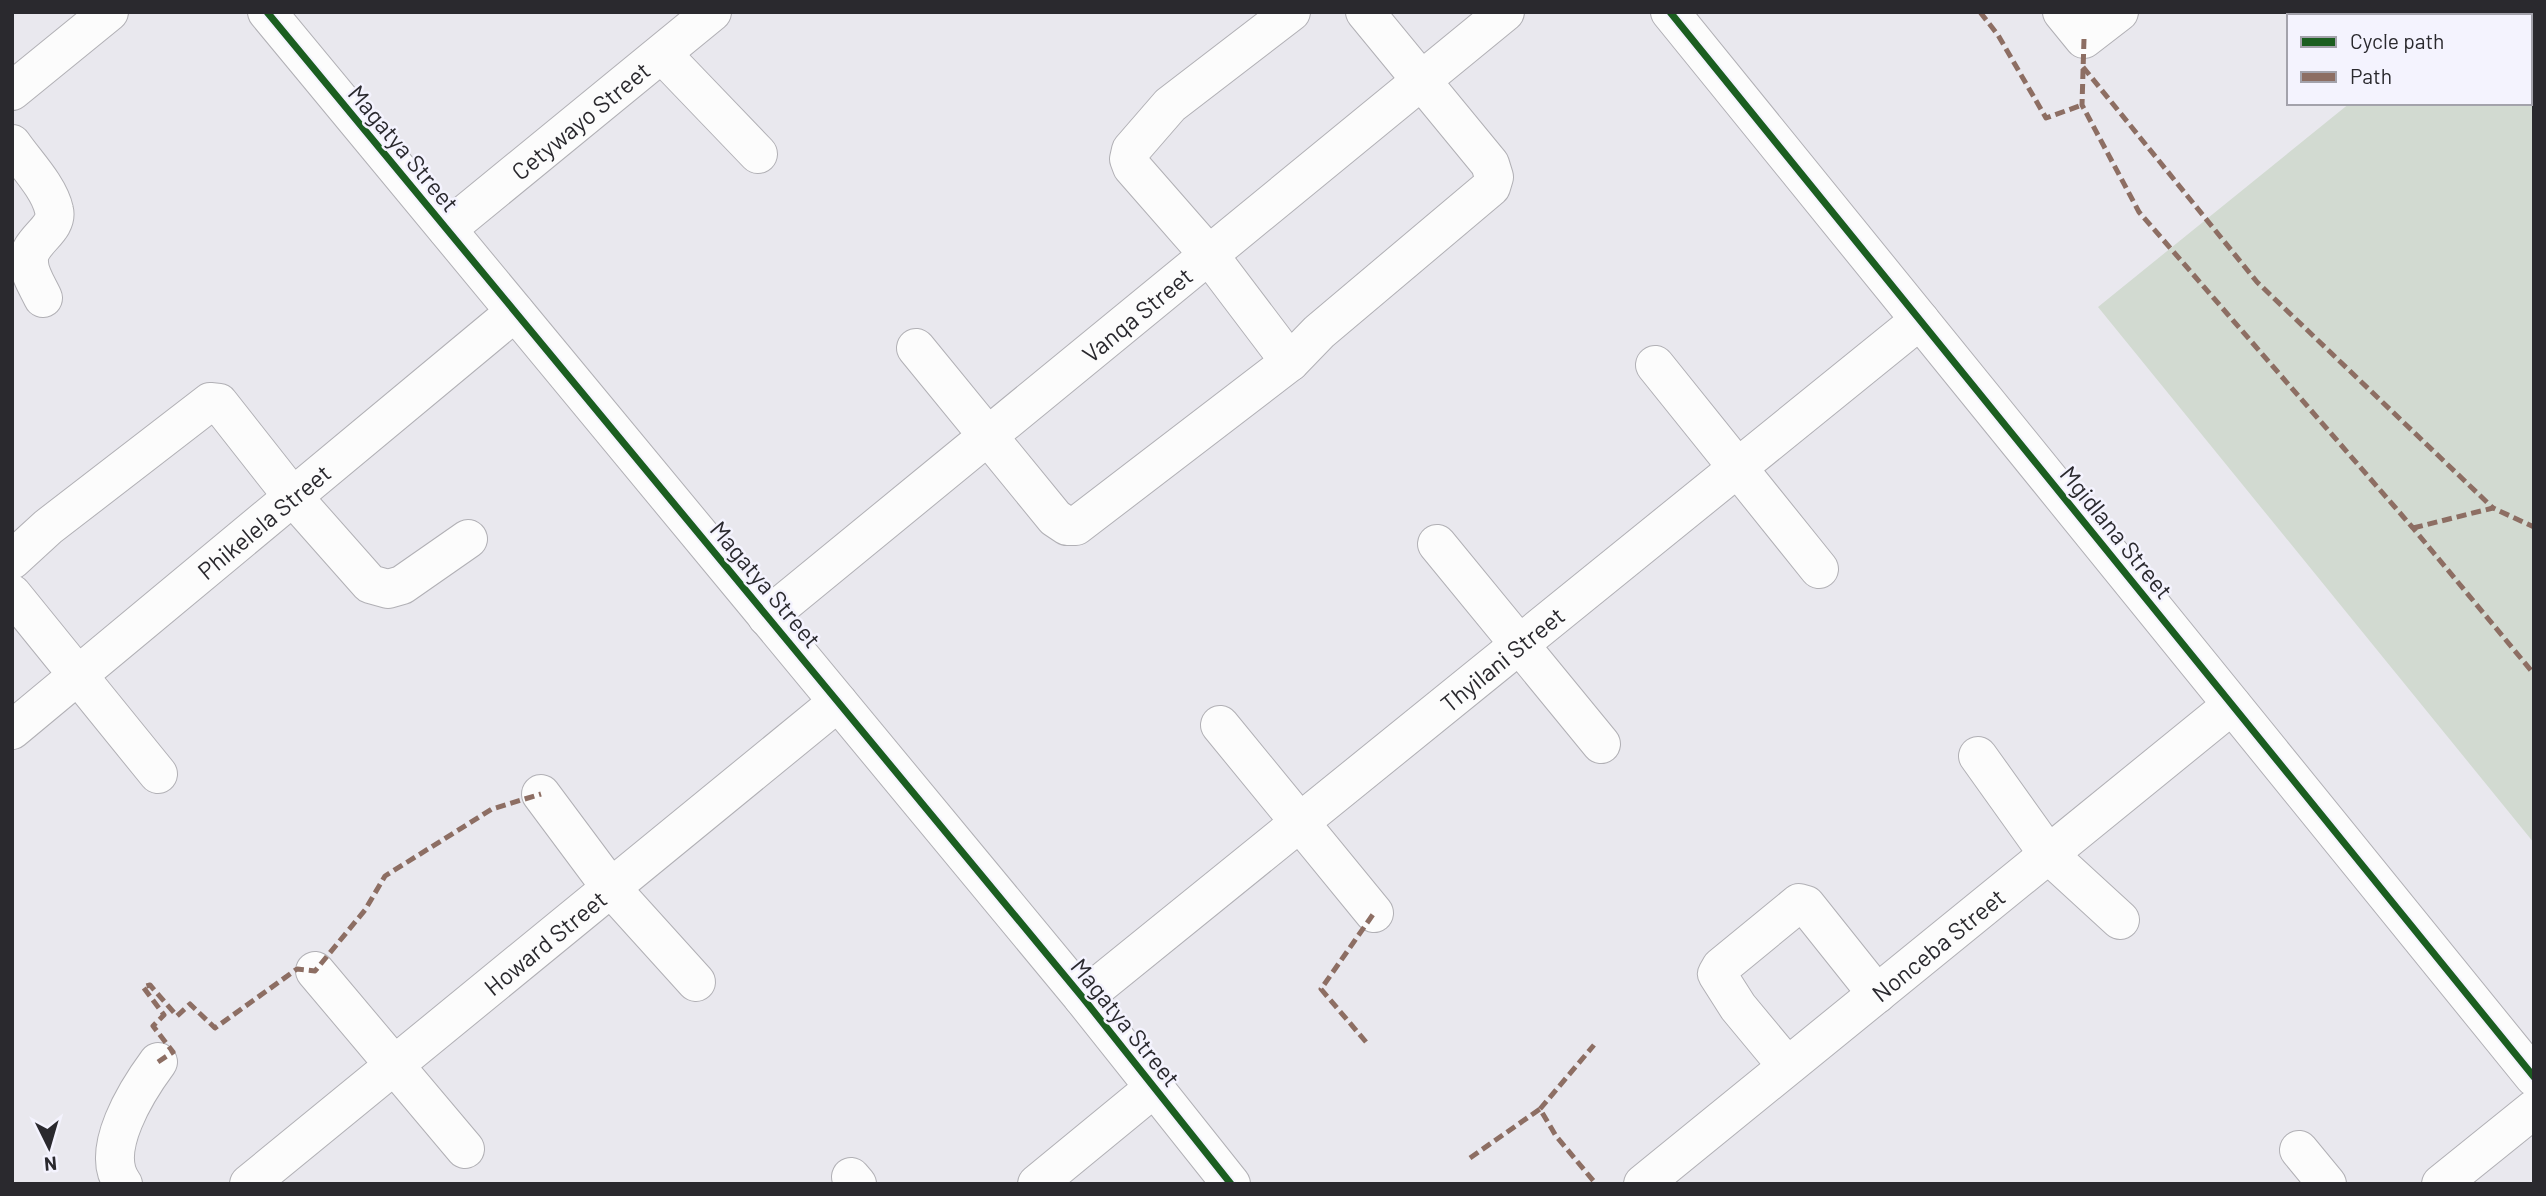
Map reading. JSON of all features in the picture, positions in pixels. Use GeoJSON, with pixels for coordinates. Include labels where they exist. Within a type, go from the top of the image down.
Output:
{"type":"FeatureCollection","features":[{"type":"Feature","properties":{"kind":"street"},"geometry":{"type":"LineString","coordinates":[[12,91],[109,12]]}},
{"type":"Feature","properties":{"kind":"street","name":"Magatya Street"},"geometry":{"type":"LineString","coordinates":[[267,12],[1083,998],[1231,1184]]}},
{"type":"Feature","properties":{"kind":"street","name":"Cetywayo Street"},"geometry":{"type":"LineString","coordinates":[[447,229],[712,12]]}},
{"type":"Feature","properties":{"kind":"street"},"geometry":{"type":"LineString","coordinates":[[1290,362],[1209,255],[1132,167],[1129,159],[1131,150],[1170,105],[1291,12]]}},
{"type":"Feature","properties":{"kind":"street"},"geometry":{"type":"LineString","coordinates":[[916,348],[990,435],[1055,518],[1067,526],[1076,526],[1290,362],[1319,332],[1491,187],[1494,177],[1490,164],[1423,79],[1365,12]]}},
{"type":"Feature","properties":{"kind":"street","name":"Vanqa Street"},"geometry":{"type":"LineString","coordinates":[[767,617],[1505,12]]}},
{"type":"Feature","properties":{"kind":"street","name":"Mgidlana Street"},"geometry":{"type":"LineString","coordinates":[[1670,12],[2534,1077]]}},
{"type":"Feature","properties":{"kind":"street"},"geometry":{"type":"LineString","coordinates":[[2062,12],[2084,39],[2119,12]]}},
{"type":"Feature","properties":{"kind":"street"},"geometry":{"type":"LineString","coordinates":[[662,54],[758,154]]}},
{"type":"Feature","properties":{"kind":"street"},"geometry":{"type":"LineString","coordinates":[[12,145],[50,199],[55,212],[52,224],[35,243],[28,257],[29,266],[43,298]]}},
{"type":"Feature","properties":{"kind":"street","name":"Phikelela Street"},"geometry":{"type":"LineString","coordinates":[[12,730],[515,312]]}},
{"type":"Feature","properties":{"kind":"street","name":"Thyilani Street"},"geometry":{"type":"LineString","coordinates":[[1083,998],[1920,320]]}},
{"type":"Feature","properties":{"kind":"street"},"geometry":{"type":"LineString","coordinates":[[1655,365],[1819,569]]}},
{"type":"Feature","properties":{"kind":"street"},"geometry":{"type":"LineString","coordinates":[[12,560],[48,527],[210,402],[219,403],[293,497],[370,584],[388,589],[402,585],[468,539]]}},
{"type":"Feature","properties":{"kind":"street"},"geometry":{"type":"LineString","coordinates":[[1437,544],[1601,744]]}},
{"type":"Feature","properties":{"kind":"street"},"geometry":{"type":"LineString","coordinates":[[12,594],[158,774]]}},
{"type":"Feature","properties":{"kind":"street","name":"Howard Street"},"geometry":{"type":"LineString","coordinates":[[249,1184],[838,702]]}},
{"type":"Feature","properties":{"kind":"street","name":"Nonceba Street"},"geometry":{"type":"LineString","coordinates":[[1643,1184],[2232,705]]}},
{"type":"Feature","properties":{"kind":"street"},"geometry":{"type":"LineString","coordinates":[[1220,725],[1374,914]]}},
{"type":"Feature","properties":{"kind":"street"},"geometry":{"type":"LineString","coordinates":[[1978,755],[2048,855],[2120,920]]}},
{"type":"Feature","properties":{"kind":"street"},"geometry":{"type":"LineString","coordinates":[[541,794],[611,888],[696,982]]}},
{"type":"Feature","properties":{"kind":"street"},"geometry":{"type":"LineString","coordinates":[[1787,1066],[1738,1007],[1717,974],[1721,967],[1799,903],[1806,905],[1877,994]]}},
{"type":"Feature","properties":{"kind":"street"},"geometry":{"type":"LineString","coordinates":[[315,971],[465,1149]]}},
{"type":"Feature","properties":{"kind":"street"},"geometry":{"type":"LineString","coordinates":[[123,1184],[118,1177],[115,1155],[123,1123],[136,1093],[158,1062]]}},
{"type":"Feature","properties":{"kind":"street"},"geometry":{"type":"LineString","coordinates":[[1037,1184],[1155,1087]]}},
{"type":"Feature","properties":{"kind":"street"},"geometry":{"type":"LineString","coordinates":[[2441,1184],[2534,1109]]}},
{"type":"Feature","properties":{"kind":"street"},"geometry":{"type":"LineString","coordinates":[[2299,1150],[2327,1184]]}},
{"type":"Feature","properties":{"kind":"shaded area"},"geometry":{"type":"Polygon","coordinates":[[[2534,12],[2534,843],[2098,307],[2348,105],[2532,105],[2532,14],[2460,14],[2534,12]]]}},
{"type":"Feature","properties":{"kind":"marked path"},"geometry":{"type":"LineString","coordinates":[[1980,12],[1998,35],[2046,118],[2082,105]]}},
{"type":"Feature","properties":{"kind":"marked path"},"geometry":{"type":"LineString","coordinates":[[2084,39],[2082,105],[2139,212],[2413,528],[2534,674]]}},
{"type":"Feature","properties":{"kind":"marked path"},"geometry":{"type":"LineString","coordinates":[[2083,67],[2257,282],[2493,508]]}},
{"type":"Feature","properties":{"kind":"marked path"},"geometry":{"type":"LineString","coordinates":[[2413,528],[2493,508],[2534,527]]}},
{"type":"Feature","properties":{"kind":"marked path"},"geometry":{"type":"LineString","coordinates":[[158,1062],[173,1052],[153,1026],[164,1015],[143,987],[150,985],[177,1016],[190,1004],[215,1028],[297,969],[315,971],[365,910],[385,876],[492,809],[541,794]]}},
{"type":"Feature","properties":{"kind":"marked path"},"geometry":{"type":"LineString","coordinates":[[1366,1042],[1321,989],[1374,913]]}},
{"type":"Feature","properties":{"kind":"marked path"},"geometry":{"type":"LineString","coordinates":[[1540,1109],[1594,1045]]}},
{"type":"Feature","properties":{"kind":"marked path"},"geometry":{"type":"LineString","coordinates":[[1470,1158],[1540,1109],[1556,1136],[1596,1184]]}},
{"type":"Feature","properties":{"kind":"cycle path"},"geometry":{"type":"LineString","coordinates":[[267,12],[1083,998],[1231,1184]]}},
{"type":"Feature","properties":{"kind":"cycle path"},"geometry":{"type":"LineString","coordinates":[[1670,12],[2534,1077]]}}]}
